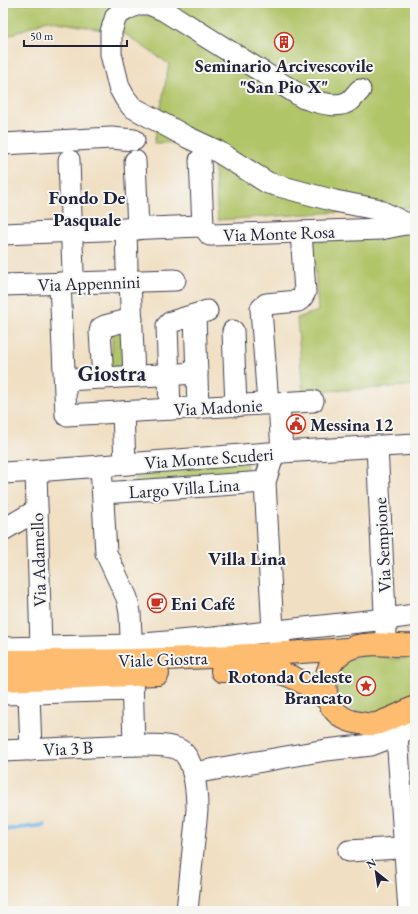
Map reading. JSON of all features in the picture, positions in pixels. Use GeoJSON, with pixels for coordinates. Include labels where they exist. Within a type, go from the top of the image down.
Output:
{"type":"FeatureCollection","features":[{"type":"Feature","properties":{"kind":"main road","name":"Viale Giostra"},"geometry":{"type":"LineString","coordinates":[[3,680],[347,649],[363,646],[387,644],[415,645]]}},
{"type":"Feature","properties":{"kind":"main road"},"geometry":{"type":"LineString","coordinates":[[328,700],[325,682],[326,674],[336,658],[347,649]]}},
{"type":"Feature","properties":{"kind":"main road","name":"Viale Giostra"},"geometry":{"type":"LineString","coordinates":[[3,661],[132,668],[276,672],[304,683],[316,691],[328,700],[337,713],[346,719],[355,722],[375,724]]}},
{"type":"Feature","properties":{"kind":"main road"},"geometry":{"type":"LineString","coordinates":[[375,724],[415,707]]}},
{"type":"Feature","properties":{"kind":"street"},"geometry":{"type":"LineString","coordinates":[[360,90],[351,100],[340,105],[321,103],[304,98],[165,11],[149,4],[139,4],[116,16],[111,32],[111,54],[119,87],[132,107],[187,137],[217,151],[268,183],[335,201],[376,209],[411,223]]}},
{"type":"Feature","properties":{"kind":"street"},"geometry":{"type":"LineString","coordinates":[[3,144],[111,138],[134,140]]}},
{"type":"Feature","properties":{"kind":"street"},"geometry":{"type":"LineString","coordinates":[[69,160],[71,231],[66,278],[65,380],[197,373]]}},
{"type":"Feature","properties":{"kind":"street"},"geometry":{"type":"LineString","coordinates":[[200,160],[203,226]]}},
{"type":"Feature","properties":{"kind":"street"},"geometry":{"type":"LineString","coordinates":[[134,376],[132,319],[128,275],[135,161]]}},
{"type":"Feature","properties":{"kind":"street","name":"Via Monte Rosa"},"geometry":{"type":"LineString","coordinates":[[3,234],[203,226],[210,235],[212,235],[380,229],[411,223]]}},
{"type":"Feature","properties":{"kind":"street"},"geometry":{"type":"LineString","coordinates":[[287,654],[273,631],[265,482],[278,453],[274,404],[261,309],[266,304],[298,301],[303,296],[305,292],[301,232]]}},
{"type":"Feature","properties":{"kind":"street","name":"Via Appennini"},"geometry":{"type":"LineString","coordinates":[[3,285],[66,278],[128,275],[175,280]]}},
{"type":"Feature","properties":{"kind":"street"},"geometry":{"type":"LineString","coordinates":[[170,409],[167,326],[171,322],[201,313],[197,373],[198,408]]}},
{"type":"Feature","properties":{"kind":"street"},"geometry":{"type":"LineString","coordinates":[[103,378],[101,328],[132,319]]}},
{"type":"Feature","properties":{"kind":"street"},"geometry":{"type":"LineString","coordinates":[[233,331],[236,406]]}},
{"type":"Feature","properties":{"kind":"street","name":"Via Madonie"},"geometry":{"type":"LineString","coordinates":[[65,380],[66,415],[313,401]]}},
{"type":"Feature","properties":{"kind":"street"},"geometry":{"type":"LineString","coordinates":[[123,412],[125,464]]}},
{"type":"Feature","properties":{"kind":"street","name":"Via Monte Scuderi"},"geometry":{"type":"LineString","coordinates":[[4,473],[415,444]]}},
{"type":"Feature","properties":{"kind":"street","name":"Via Sempione"},"geometry":{"type":"LineString","coordinates":[[377,446],[387,644]]}},
{"type":"Feature","properties":{"kind":"street"},"geometry":{"type":"LineString","coordinates":[[101,466],[106,553],[124,591],[130,613],[134,745]]}},
{"type":"Feature","properties":{"kind":"street","name":"Via Adamello"},"geometry":{"type":"LineString","coordinates":[[36,471],[41,648]]}},
{"type":"Feature","properties":{"kind":"street","name":"Largo Villa Lina"},"geometry":{"type":"LineString","coordinates":[[103,493],[265,482]]}},
{"type":"Feature","properties":{"kind":"street"},"geometry":{"type":"LineString","coordinates":[[3,530],[37,510]]}},
{"type":"Feature","properties":{"kind":"street"},"geometry":{"type":"LineString","coordinates":[[3,648],[41,648],[132,668],[213,638],[415,615]]}},
{"type":"Feature","properties":{"kind":"street","name":"Viale Giostra"},"geometry":{"type":"LineString","coordinates":[[3,694],[29,694],[132,668]]}},
{"type":"Feature","properties":{"kind":"street"},"geometry":{"type":"LineString","coordinates":[[29,694],[31,750]]}},
{"type":"Feature","properties":{"kind":"street"},"geometry":{"type":"LineString","coordinates":[[375,724],[395,730],[406,730]]}},
{"type":"Feature","properties":{"kind":"street"},"geometry":{"type":"LineString","coordinates":[[187,911],[198,796],[194,773],[326,750],[371,745],[406,730]]}},
{"type":"Feature","properties":{"kind":"street"},"geometry":{"type":"LineString","coordinates":[[406,730],[410,847],[409,911]]}},
{"type":"Feature","properties":{"kind":"street","name":"Via 3 B"},"geometry":{"type":"LineString","coordinates":[[3,751],[134,745],[166,746],[180,750],[188,760],[194,773]]}},
{"type":"Feature","properties":{"kind":"street"},"geometry":{"type":"LineString","coordinates":[[349,851],[410,847]]}},
{"type":"Feature","properties":{"kind":"green space"},"geometry":{"type":"Polygon","coordinates":[[[3,3],[415,3],[415,207],[218,220],[212,142],[154,143],[169,64],[125,34],[47,20],[3,38],[3,3]]]}},
{"type":"Feature","properties":{"kind":"green space"},"geometry":{"type":"Polygon","coordinates":[[[399,231],[415,233],[415,385],[303,392],[297,318],[318,311],[313,242],[399,231]]]}},
{"type":"Feature","properties":{"kind":"green space"},"geometry":{"type":"Polygon","coordinates":[[[132,319],[134,376],[103,378],[101,354],[112,353],[112,324],[132,319]]]}},
{"type":"Feature","properties":{"kind":"green space"},"geometry":{"type":"Polygon","coordinates":[[[246,458],[248,479],[136,488],[135,467],[246,458]]]}},
{"type":"Feature","properties":{"kind":"green space"},"geometry":{"type":"Polygon","coordinates":[[[369,654],[394,659],[415,657],[415,696],[386,708],[369,713],[361,713],[349,708],[340,698],[337,691],[336,677],[339,670],[347,660],[369,654]]]}},
{"type":"Feature","properties":{"kind":"waterway"},"geometry":{"type":"LineString","coordinates":[[3,830],[44,825]]}},
{"type":"Feature","properties":{"kind":"place","name":"Seminario Arcivescovile \"San Pio X\""},"geometry":{"type":"Point","coordinates":[284,42]}},
{"type":"Feature","properties":{"kind":"place","name":"Messina 12"},"geometry":{"type":"Point","coordinates":[296,424]}},
{"type":"Feature","properties":{"kind":"place","name":"Eni Café"},"geometry":{"type":"Point","coordinates":[157,603]}},
{"type":"Feature","properties":{"kind":"place","name":"Rotonda Celeste Brancato"},"geometry":{"type":"Point","coordinates":[366,686]}},
{"type":"Feature","properties":{"kind":"district","name":"Fondo De Pasquale"},"geometry":{"type":"Point","coordinates":[87,208]}},
{"type":"Feature","properties":{"kind":"district","name":"Giostra"},"geometry":{"type":"Point","coordinates":[112,373]}},
{"type":"Feature","properties":{"kind":"district","name":"Villa Lina"},"geometry":{"type":"Point","coordinates":[247,558]}}]}
